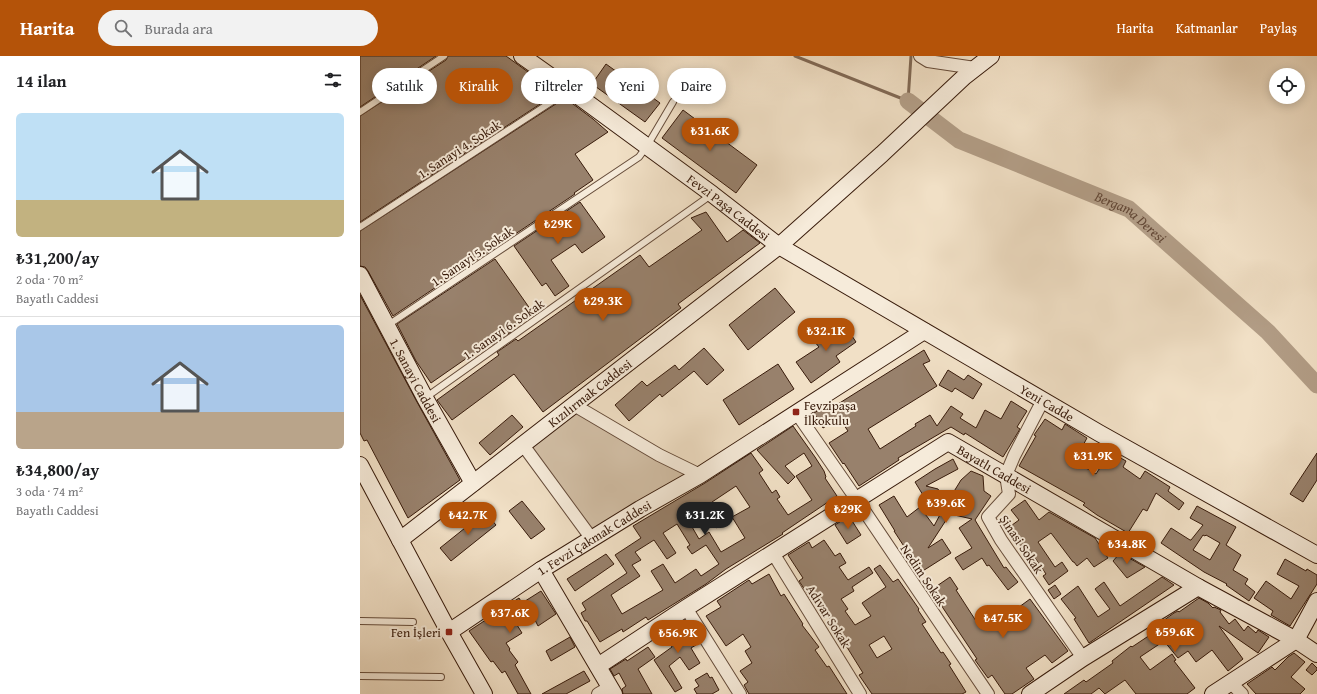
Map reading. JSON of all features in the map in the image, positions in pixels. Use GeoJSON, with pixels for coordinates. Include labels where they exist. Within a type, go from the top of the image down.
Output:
{"type":"FeatureCollection","features":[{"type":"Feature","properties":{"kind":"street","name":"Fevzi Paşa Caddesi"},"geometry":{"type":"LineString","coordinates":[[522,56],[539,68]]}},
{"type":"Feature","properties":{"kind":"street"},"geometry":{"type":"LineString","coordinates":[[920,56],[928,61],[977,64]]}},
{"type":"Feature","properties":{"kind":"street","name":"Kızılırmak Caddesi"},"geometry":{"type":"LineString","coordinates":[[400,540],[779,246],[882,154],[977,64]]}},
{"type":"Feature","properties":{"kind":"street","name":"Fevzi Paşa Caddesi"},"geometry":{"type":"LineString","coordinates":[[589,104],[712,194],[779,246]]}},
{"type":"Feature","properties":{"kind":"street","name":"Yeni Cadde"},"geometry":{"type":"LineString","coordinates":[[779,246],[1099,433],[1317,555]]}},
{"type":"Feature","properties":{"kind":"street","name":"1. Sanayi Caddesi"},"geometry":{"type":"LineString","coordinates":[[360,275],[425,398],[473,483]]}},
{"type":"Feature","properties":{"kind":"street","name":"1. Fevzi Çakmak Caddesi"},"geometry":{"type":"LineString","coordinates":[[449,632],[541,570],[640,509],[700,475],[924,330]]}},
{"type":"Feature","properties":{"kind":"street","name":"Şinasi Sokak"},"geometry":{"type":"LineString","coordinates":[[1043,400],[1014,456],[1006,476],[1009,494],[988,517],[1001,540],[1083,658]]}},
{"type":"Feature","properties":{"kind":"street"},"geometry":{"type":"LineString","coordinates":[[574,405],[659,456],[700,475]]}},
{"type":"Feature","properties":{"kind":"street","name":"Nedim Sokak"},"geometry":{"type":"LineString","coordinates":[[796,412],[988,694]]}},
{"type":"Feature","properties":{"kind":"street","name":"Bayatlı Caddesi"},"geometry":{"type":"LineString","coordinates":[[598,666],[686,608],[948,442],[1198,587],[1296,640],[1317,654]]}},
{"type":"Feature","properties":{"kind":"street"},"geometry":{"type":"LineString","coordinates":[[523,445],[592,539]]}},
{"type":"Feature","properties":{"kind":"street"},"geometry":{"type":"LineString","coordinates":[[360,465],[449,632],[484,694]]}},
{"type":"Feature","properties":{"kind":"street","name":"Adıvar Sokak"},"geometry":{"type":"LineString","coordinates":[[773,553],[860,694]]}},
{"type":"Feature","properties":{"kind":"street"},"geometry":{"type":"LineString","coordinates":[[541,570],[598,666],[607,692]]}},
{"type":"Feature","properties":{"kind":"street"},"geometry":{"type":"LineString","coordinates":[[1030,694],[1083,658],[1198,587]]}},
{"type":"Feature","properties":{"kind":"street"},"geometry":{"type":"LineString","coordinates":[[1213,694],[1296,640],[1317,601]]}},
{"type":"Feature","properties":{"kind":"street"},"geometry":{"type":"LineString","coordinates":[[686,608],[740,694]]}},
{"type":"Feature","properties":{"kind":"street"},"geometry":{"type":"LineString","coordinates":[[1230,682],[1242,694]]}},
{"type":"Feature","properties":{"kind":"lane"},"geometry":{"type":"LineString","coordinates":[[360,112],[444,56]]}},
{"type":"Feature","properties":{"kind":"lane","name":"1. Sanayi 4. Sokak"},"geometry":{"type":"LineString","coordinates":[[360,226],[548,104]]}},
{"type":"Feature","properties":{"kind":"lane","name":"1. Sanayi 5. Sokak"},"geometry":{"type":"LineString","coordinates":[[387,326],[639,157],[672,104]]}},
{"type":"Feature","properties":{"kind":"lane","name":"1. Sanayi 6. Sokak"},"geometry":{"type":"LineString","coordinates":[[425,398],[712,194]]}},
{"type":"Feature","properties":{"kind":"lane"},"geometry":{"type":"LineString","coordinates":[[360,621],[413,622]]}},
{"type":"Feature","properties":{"kind":"lane"},"geometry":{"type":"LineString","coordinates":[[360,676],[441,677]]}},
{"type":"Feature","properties":{"kind":"shaded area"},"geometry":{"type":"Polygon","coordinates":[[[574,405],[700,475],[592,539],[523,445],[574,405]]]}},
{"type":"Feature","properties":{"kind":"building"},"geometry":{"type":"Polygon","coordinates":[[[360,56],[436,56],[418,68],[372,68],[372,99],[360,107],[360,56]]]}},
{"type":"Feature","properties":{"kind":"building"},"geometry":{"type":"Polygon","coordinates":[[[448,56],[506,56],[523,68],[521,68],[521,104],[540,104],[360,222],[360,116],[378,104],[437,104],[437,68],[434,68],[446,60],[448,56]]]}},
{"type":"Feature","properties":{"kind":"building"},"geometry":{"type":"Polygon","coordinates":[[[606,64],[612,68],[605,68],[605,93],[597,88],[597,77],[606,64]]]}},
{"type":"Feature","properties":{"kind":"building"},"geometry":{"type":"Polygon","coordinates":[[[660,103],[645,122],[620,104],[660,103]]]}},
{"type":"Feature","properties":{"kind":"building"},"geometry":{"type":"Polygon","coordinates":[[[556,104],[573,104],[608,132],[575,154],[593,180],[574,193],[575,194],[393,316],[368,271],[365,267],[360,266],[360,231],[556,104]]]}},
{"type":"Feature","properties":{"kind":"building"},"geometry":{"type":"Polygon","coordinates":[[[683,110],[757,165],[736,193],[662,138],[683,110]]]}},
{"type":"Feature","properties":{"kind":"building"},"geometry":{"type":"Polygon","coordinates":[[[580,202],[605,237],[582,253],[575,244],[551,260],[569,286],[555,296],[546,283],[542,286],[514,246],[580,202]]]}},
{"type":"Feature","properties":{"kind":"building"},"geometry":{"type":"Polygon","coordinates":[[[706,212],[727,242],[743,230],[760,243],[678,304],[681,308],[543,412],[514,374],[452,420],[437,400],[499,355],[497,352],[516,339],[518,341],[640,255],[649,267],[702,230],[691,218],[706,212]]]}},
{"type":"Feature","properties":{"kind":"building"},"geometry":{"type":"Polygon","coordinates":[[[495,259],[533,313],[509,329],[511,332],[492,345],[490,342],[431,383],[416,361],[397,324],[495,259]]]}},
{"type":"Feature","properties":{"kind":"building"},"geometry":{"type":"Polygon","coordinates":[[[775,288],[795,312],[748,350],[729,325],[775,288]]]}},
{"type":"Feature","properties":{"kind":"building"},"geometry":{"type":"Polygon","coordinates":[[[360,295],[460,480],[408,518],[367,440],[364,441],[360,433],[360,295]]]}},
{"type":"Feature","properties":{"kind":"building"},"geometry":{"type":"Polygon","coordinates":[[[842,321],[856,342],[836,356],[840,362],[811,383],[796,362],[819,347],[814,341],[842,321]]]}},
{"type":"Feature","properties":{"kind":"building"},"geometry":{"type":"Polygon","coordinates":[[[704,348],[724,370],[707,385],[694,371],[662,397],[660,394],[629,421],[615,405],[642,381],[647,386],[675,365],[679,370],[704,348]]]}},
{"type":"Feature","properties":{"kind":"building"},"geometry":{"type":"Polygon","coordinates":[[[924,350],[930,361],[923,364],[937,386],[868,429],[880,449],[916,426],[915,424],[930,415],[937,426],[951,406],[963,414],[960,418],[976,428],[985,410],[1001,419],[1011,401],[1027,411],[1017,427],[1020,429],[1003,457],[965,433],[964,435],[951,427],[898,458],[899,460],[859,486],[829,443],[848,431],[839,418],[823,428],[814,413],[827,405],[830,409],[924,350]]]}},
{"type":"Feature","properties":{"kind":"building"},"geometry":{"type":"Polygon","coordinates":[[[778,364],[794,389],[739,425],[723,400],[778,364]]]}},
{"type":"Feature","properties":{"kind":"building"},"geometry":{"type":"Polygon","coordinates":[[[948,370],[964,380],[968,375],[982,384],[973,399],[955,388],[952,392],[939,385],[948,370]]]}},
{"type":"Feature","properties":{"kind":"building"},"geometry":{"type":"Polygon","coordinates":[[[512,415],[523,427],[490,455],[479,443],[512,415]]]}},
{"type":"Feature","properties":{"kind":"building"},"geometry":{"type":"Polygon","coordinates":[[[1045,419],[1062,430],[1065,424],[1087,438],[1081,449],[1085,451],[1078,463],[1096,474],[1110,452],[1126,461],[1123,467],[1140,479],[1145,471],[1170,487],[1168,491],[1184,503],[1179,510],[1156,493],[1147,511],[1143,509],[1128,533],[1097,515],[1083,505],[1085,503],[1019,466],[1036,436],[1034,435],[1045,419]]]}},
{"type":"Feature","properties":{"kind":"building"},"geometry":{"type":"Polygon","coordinates":[[[793,426],[824,471],[825,478],[837,496],[782,533],[783,534],[648,620],[646,617],[623,632],[622,629],[600,642],[581,613],[586,610],[582,603],[627,573],[615,555],[641,538],[633,526],[705,483],[751,453],[763,470],[759,473],[772,493],[776,490],[780,497],[777,499],[788,515],[812,500],[796,476],[812,466],[804,453],[785,466],[795,477],[788,484],[757,450],[793,426]],[[736,486],[712,502],[724,522],[716,528],[704,510],[688,520],[699,539],[709,532],[721,552],[745,538],[732,517],[750,507],[736,486]],[[677,524],[663,533],[676,553],[667,559],[654,540],[635,552],[641,560],[632,565],[640,576],[611,595],[622,614],[663,590],[651,571],[663,564],[675,583],[696,569],[701,576],[719,564],[706,545],[692,554],[687,547],[690,545],[677,524]]]}},
{"type":"Feature","properties":{"kind":"building"},"geometry":{"type":"Polygon","coordinates":[[[1317,453],[1317,480],[1303,502],[1290,494],[1317,453]]]}},
{"type":"Feature","properties":{"kind":"building"},"geometry":{"type":"Polygon","coordinates":[[[953,459],[958,469],[926,486],[938,489],[942,496],[947,491],[953,493],[961,480],[971,471],[983,476],[984,491],[991,496],[975,520],[1004,568],[1006,567],[1018,582],[1008,590],[982,558],[963,570],[955,558],[972,548],[959,528],[972,519],[950,514],[928,548],[942,539],[951,553],[918,574],[904,553],[907,551],[879,505],[894,496],[907,517],[920,507],[934,526],[943,509],[930,497],[926,500],[915,482],[953,459]]]}},
{"type":"Feature","properties":{"kind":"building"},"geometry":{"type":"Polygon","coordinates":[[[1025,500],[1039,520],[1049,512],[1095,538],[1108,558],[1094,567],[1087,558],[1077,566],[1051,533],[1038,542],[1055,567],[1062,562],[1068,571],[1049,585],[1043,576],[1046,574],[1029,549],[1025,552],[1008,528],[1019,520],[1011,510],[1025,500]]]}},
{"type":"Feature","properties":{"kind":"building"},"geometry":{"type":"Polygon","coordinates":[[[522,501],[545,529],[531,539],[509,511],[522,501]]]}},
{"type":"Feature","properties":{"kind":"building"},"geometry":{"type":"Polygon","coordinates":[[[1197,506],[1236,527],[1226,545],[1241,555],[1233,570],[1248,579],[1245,584],[1255,592],[1249,601],[1226,585],[1227,584],[1204,572],[1161,543],[1171,528],[1191,540],[1203,525],[1190,518],[1197,506]],[[1203,535],[1193,550],[1210,560],[1220,543],[1206,535],[1203,535]]]}},
{"type":"Feature","properties":{"kind":"building"},"geometry":{"type":"Polygon","coordinates":[[[485,512],[496,525],[451,561],[440,548],[485,512]]]}},
{"type":"Feature","properties":{"kind":"building"},"geometry":{"type":"Polygon","coordinates":[[[849,516],[861,535],[847,544],[835,525],[849,516]]]}},
{"type":"Feature","properties":{"kind":"building"},"geometry":{"type":"Polygon","coordinates":[[[824,540],[835,556],[840,553],[846,563],[839,567],[848,580],[869,567],[873,573],[852,587],[854,591],[841,599],[848,609],[845,611],[855,625],[871,616],[862,603],[886,587],[874,569],[880,565],[893,582],[898,579],[919,609],[918,610],[926,622],[922,624],[941,653],[943,652],[951,664],[949,665],[966,692],[962,694],[872,694],[859,675],[863,673],[845,644],[842,647],[836,638],[840,635],[832,624],[834,624],[817,599],[813,602],[799,581],[803,578],[788,555],[809,542],[812,548],[824,540]],[[884,636],[869,645],[877,658],[892,649],[884,636]]]}},
{"type":"Feature","properties":{"kind":"building"},"geometry":{"type":"Polygon","coordinates":[[[1120,553],[1145,567],[1127,578],[1113,561],[1120,553]]]}},
{"type":"Feature","properties":{"kind":"building"},"geometry":{"type":"Polygon","coordinates":[[[606,554],[614,564],[575,591],[567,579],[606,554]]]}},
{"type":"Feature","properties":{"kind":"building"},"geometry":{"type":"Polygon","coordinates":[[[1285,559],[1306,571],[1307,569],[1317,575],[1317,584],[1290,626],[1271,615],[1273,611],[1254,598],[1266,581],[1291,599],[1299,586],[1277,574],[1285,559]]]}},
{"type":"Feature","properties":{"kind":"building"},"geometry":{"type":"Polygon","coordinates":[[[769,574],[781,596],[784,594],[803,624],[802,625],[819,647],[815,650],[827,667],[829,666],[847,694],[749,694],[744,685],[748,682],[740,671],[752,663],[745,651],[751,647],[743,634],[726,646],[706,616],[721,607],[717,601],[749,580],[752,584],[769,574]]]}},
{"type":"Feature","properties":{"kind":"building"},"geometry":{"type":"Polygon","coordinates":[[[950,577],[958,589],[956,590],[976,621],[988,612],[996,624],[1030,599],[1068,651],[1052,663],[1045,655],[1026,668],[1034,679],[1012,694],[1005,694],[992,675],[988,678],[975,660],[977,659],[931,590],[950,577]]]}},
{"type":"Feature","properties":{"kind":"building"},"geometry":{"type":"Polygon","coordinates":[[[1162,577],[1174,585],[1089,643],[1074,619],[1076,618],[1061,599],[1078,586],[1098,617],[1110,609],[1095,589],[1104,582],[1120,606],[1162,577]]]}},
{"type":"Feature","properties":{"kind":"building"},"geometry":{"type":"Polygon","coordinates":[[[1055,585],[1061,594],[1054,599],[1048,590],[1055,585]]]}},
{"type":"Feature","properties":{"kind":"building"},"geometry":{"type":"Polygon","coordinates":[[[541,591],[556,614],[538,626],[533,616],[517,625],[522,633],[506,643],[510,649],[509,650],[518,662],[515,665],[531,694],[518,694],[505,671],[502,673],[493,661],[491,662],[469,631],[519,598],[522,603],[541,591]]]}},
{"type":"Feature","properties":{"kind":"building"},"geometry":{"type":"Polygon","coordinates":[[[1199,598],[1213,608],[1214,607],[1221,610],[1220,612],[1229,624],[1235,619],[1244,631],[1248,626],[1256,633],[1258,630],[1269,637],[1258,653],[1219,626],[1243,659],[1228,671],[1212,650],[1196,662],[1188,651],[1178,658],[1164,641],[1140,657],[1150,670],[1172,654],[1176,660],[1174,661],[1195,688],[1187,694],[1136,694],[1125,680],[1105,694],[1099,688],[1091,694],[1064,694],[1084,680],[1086,682],[1113,663],[1112,661],[1131,646],[1132,647],[1162,627],[1160,623],[1199,598]]]}},
{"type":"Feature","properties":{"kind":"building"},"geometry":{"type":"Polygon","coordinates":[[[684,622],[696,645],[691,648],[700,663],[689,670],[680,657],[669,666],[682,688],[675,692],[654,660],[672,647],[665,633],[684,622]]]}},
{"type":"Feature","properties":{"kind":"building"},"geometry":{"type":"Polygon","coordinates":[[[570,637],[575,647],[551,661],[546,651],[570,637]]]}},
{"type":"Feature","properties":{"kind":"building"},"geometry":{"type":"Polygon","coordinates":[[[648,647],[655,657],[638,669],[652,694],[623,694],[622,689],[626,686],[619,673],[614,676],[610,669],[626,659],[627,661],[648,647]]]}},
{"type":"Feature","properties":{"kind":"building"},"geometry":{"type":"Polygon","coordinates":[[[1294,653],[1305,662],[1291,677],[1305,689],[1300,694],[1256,694],[1247,684],[1272,667],[1275,670],[1294,653]]]}},
{"type":"Feature","properties":{"kind":"building"},"geometry":{"type":"Polygon","coordinates":[[[1312,663],[1317,670],[1312,675],[1306,670],[1312,663]]]}},
{"type":"Feature","properties":{"kind":"building"},"geometry":{"type":"Polygon","coordinates":[[[584,671],[590,681],[566,694],[542,694],[584,671]]]}},
{"type":"Feature","properties":{"kind":"building"},"geometry":{"type":"Polygon","coordinates":[[[707,673],[710,678],[712,677],[719,690],[712,694],[697,694],[694,689],[699,686],[695,680],[707,673]]]}},
{"type":"Feature","properties":{"kind":"waterway"},"geometry":{"type":"LineString","coordinates":[[795,56],[908,101],[911,56]]}},
{"type":"Feature","properties":{"kind":"waterway","name":"Bergama Deresi"},"geometry":{"type":"LineString","coordinates":[[908,101],[959,140],[1129,209],[1268,332],[1317,385]]}},
{"type":"Feature","properties":{"kind":"place","name":"Fevzipaşa İlkokulu"},"geometry":{"type":"Point","coordinates":[796,412]}},
{"type":"Feature","properties":{"kind":"place","name":"Fen İşleri"},"geometry":{"type":"Point","coordinates":[449,632]}}]}
